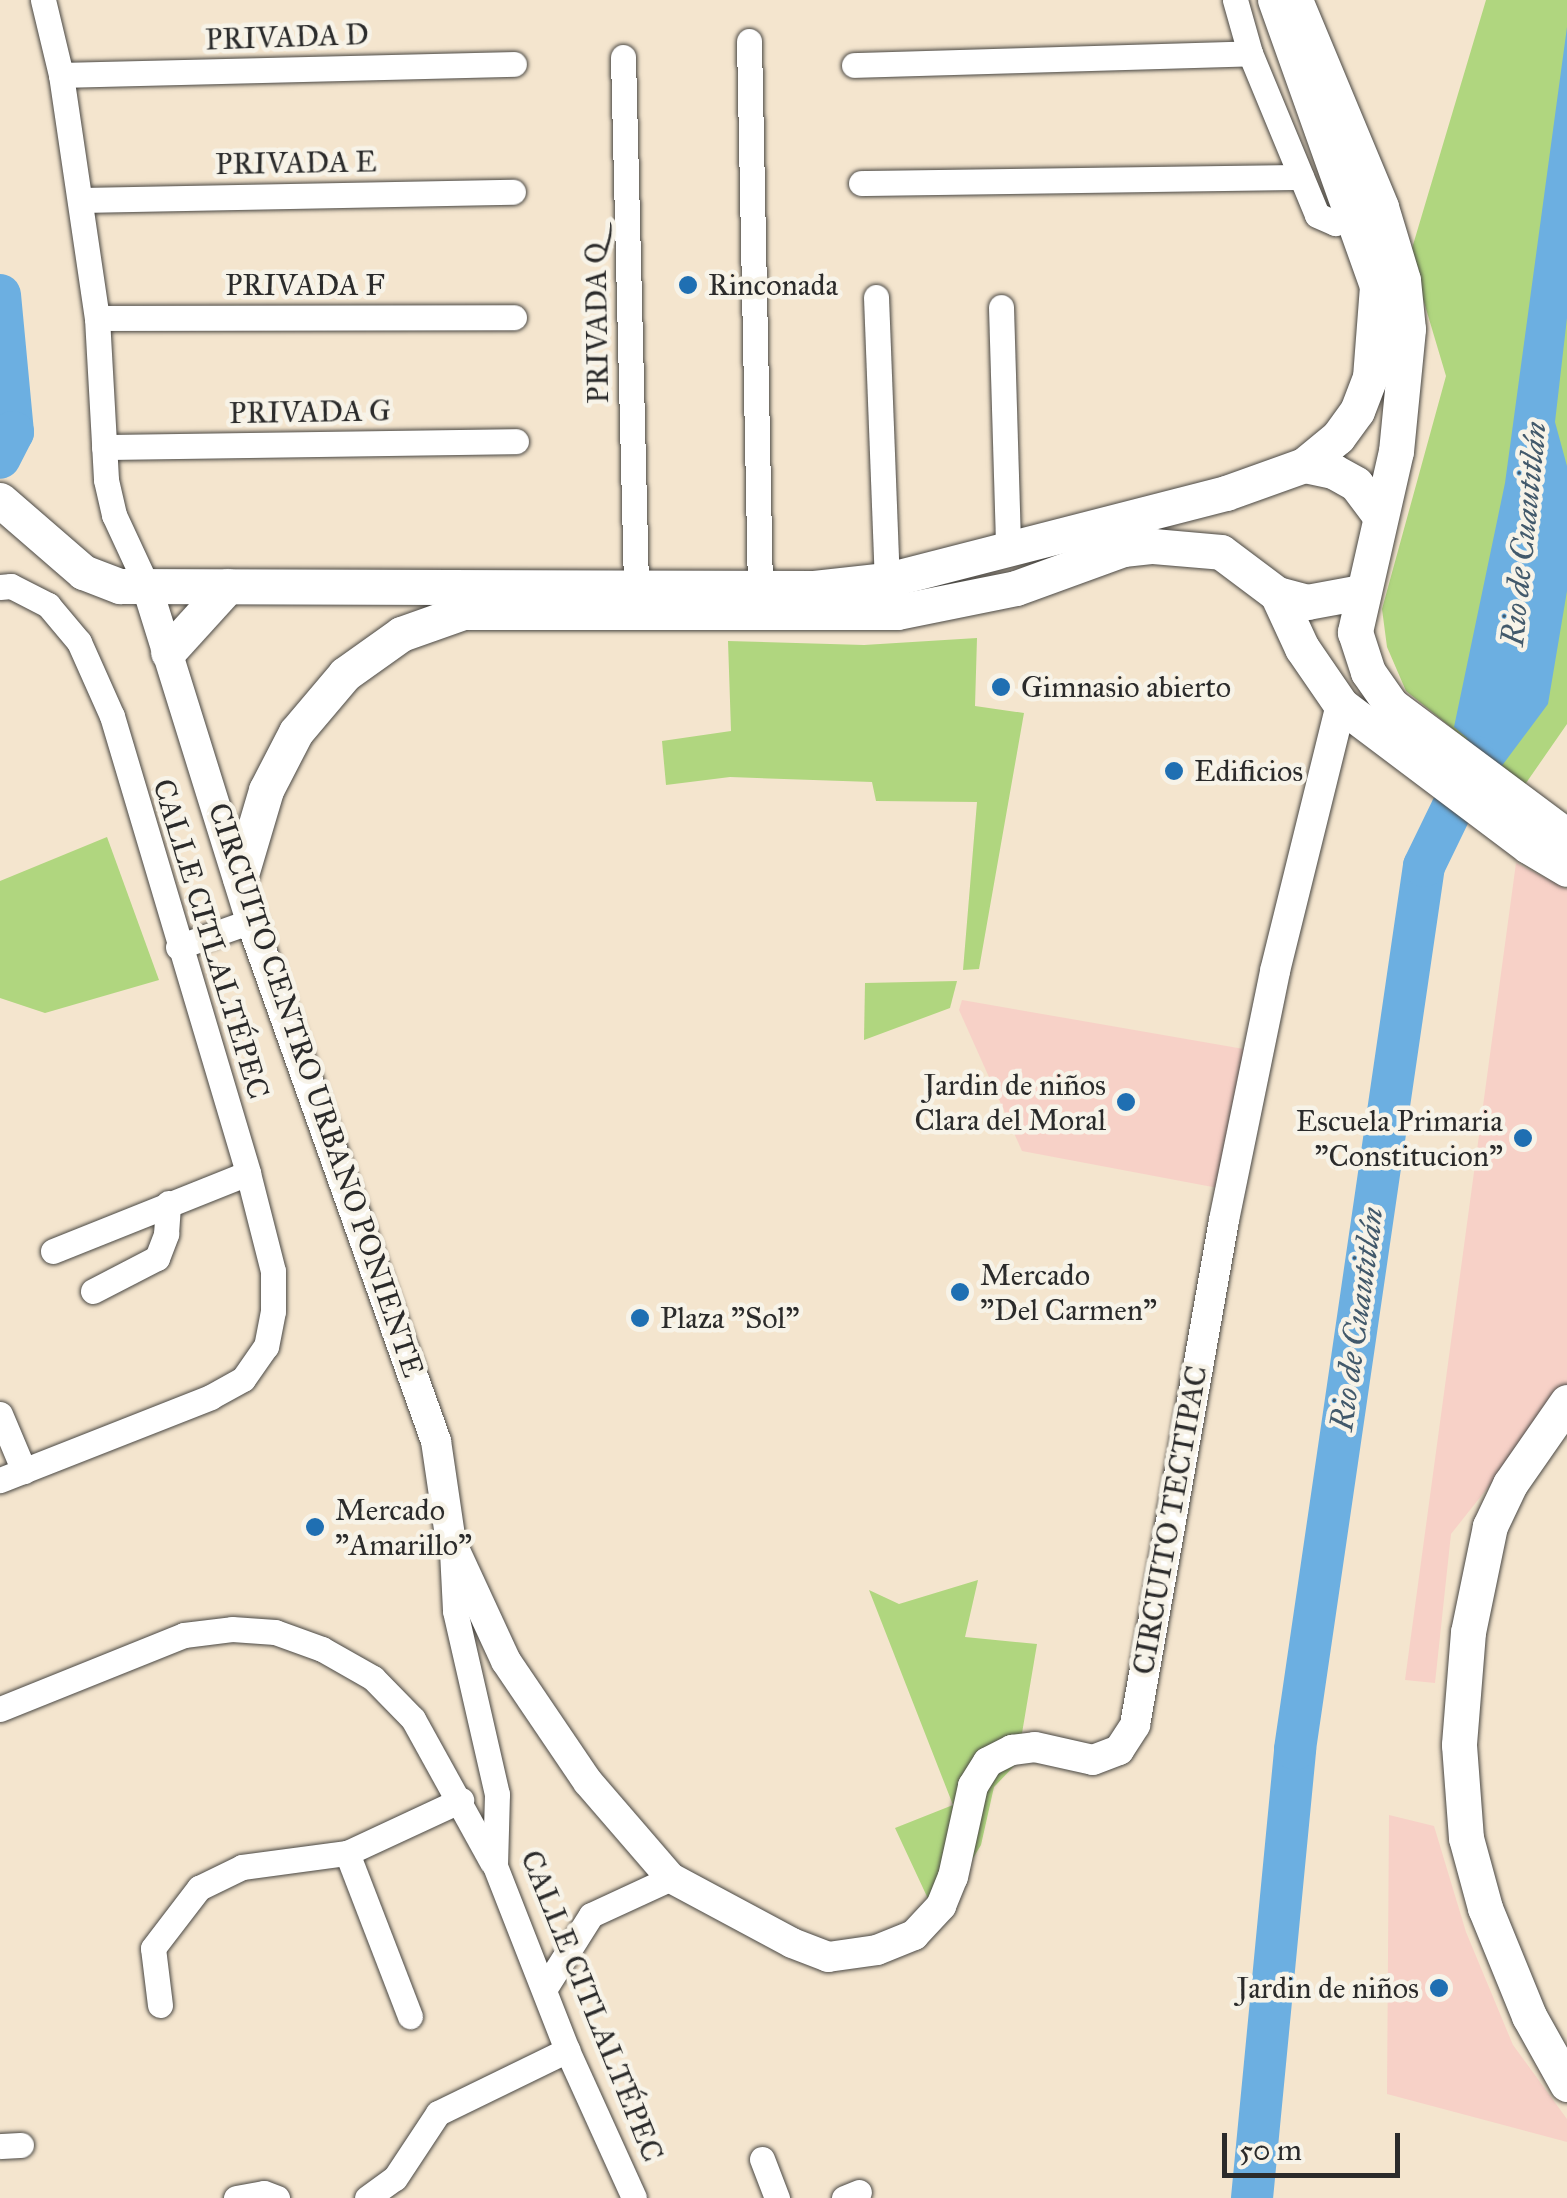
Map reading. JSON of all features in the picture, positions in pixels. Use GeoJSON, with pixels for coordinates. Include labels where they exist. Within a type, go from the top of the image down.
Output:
{"type":"FeatureCollection","features":[{"type":"Feature","properties":{"kind":"main road"},"geometry":{"type":"LineString","coordinates":[[0,500],[83,572],[120,586],[760,588],[886,580],[1226,493],[1304,465],[1338,437],[1357,411],[1370,377],[1377,286],[1275,0]]}},
{"type":"Feature","properties":{"kind":"main road"},"geometry":{"type":"LineString","coordinates":[[1294,0],[1381,208],[1402,280],[1408,329],[1405,390],[1396,451],[1378,514],[1355,632],[1368,672],[1433,755]]}},
{"type":"Feature","properties":{"kind":"main road"},"geometry":{"type":"LineString","coordinates":[[1304,465],[1333,471],[1356,484],[1378,514]]}},
{"type":"Feature","properties":{"kind":"main road"},"geometry":{"type":"LineString","coordinates":[[1221,552],[1215,532],[1226,493]]}},
{"type":"Feature","properties":{"kind":"main road"},"geometry":{"type":"LineString","coordinates":[[240,878],[266,790],[308,718],[345,674],[401,634],[463,612],[898,612],[1016,588],[1123,549],[1153,546],[1221,552],[1277,594],[1307,602],[1361,592]]}},
{"type":"Feature","properties":{"kind":"main road"},"geometry":{"type":"LineString","coordinates":[[168,652],[228,586]]}},
{"type":"Feature","properties":{"kind":"main road"},"geometry":{"type":"LineString","coordinates":[[1277,594],[1302,648],[1341,705],[1433,755],[1546,834],[1567,869]]}},
{"type":"Feature","properties":{"kind":"main road"},"geometry":{"type":"LineString","coordinates":[[1567,1402],[1510,1484],[1490,1526],[1468,1632],[1459,1745],[1466,1838],[1485,1908],[1529,2016],[1567,2084]]}},
{"type":"Feature","properties":{"kind":"street"},"geometry":{"type":"LineString","coordinates":[[43,0],[61,76],[80,200],[96,318],[104,447],[114,514],[146,584]]}},
{"type":"Feature","properties":{"kind":"street"},"geometry":{"type":"LineString","coordinates":[[1234,0],[1250,53],[1317,216],[1334,223],[1354,216]]}},
{"type":"Feature","properties":{"kind":"street"},"geometry":{"type":"LineString","coordinates":[[749,41],[760,588]]}},
{"type":"Feature","properties":{"kind":"street"},"geometry":{"type":"LineString","coordinates":[[854,65],[1250,53]]}},
{"type":"Feature","properties":{"kind":"street","name":"PRIVADA Q"},"geometry":{"type":"LineString","coordinates":[[623,57],[636,587]]}},
{"type":"Feature","properties":{"kind":"street","name":"PRIVADA D"},"geometry":{"type":"LineString","coordinates":[[61,76],[514,64]]}},
{"type":"Feature","properties":{"kind":"street"},"geometry":{"type":"LineString","coordinates":[[861,183],[1301,177]]}},
{"type":"Feature","properties":{"kind":"street","name":"PRIVADA E"},"geometry":{"type":"LineString","coordinates":[[80,200],[513,192]]}},
{"type":"Feature","properties":{"kind":"street"},"geometry":{"type":"LineString","coordinates":[[876,298],[886,580]]}},
{"type":"Feature","properties":{"kind":"street"},"geometry":{"type":"LineString","coordinates":[[1001,307],[1008,546]]}},
{"type":"Feature","properties":{"kind":"street","name":"PRIVADA F"},"geometry":{"type":"LineString","coordinates":[[96,318],[514,317]]}},
{"type":"Feature","properties":{"kind":"street","name":"PRIVADA G"},"geometry":{"type":"LineString","coordinates":[[104,447],[516,442]]}},
{"type":"Feature","properties":{"kind":"street","name":"CIRCUITO CENTRO URBANO PONIENTE"},"geometry":{"type":"LineString","coordinates":[[146,584],[240,878],[250,921],[436,1440],[451,1542],[506,1661],[588,1782],[671,1878]]}},
{"type":"Feature","properties":{"kind":"street","name":"CALLE CITLALTÉPEC"},"geometry":{"type":"LineString","coordinates":[[6,586],[48,605],[78,642],[112,716],[248,1173],[273,1271],[274,1311],[266,1346],[243,1378],[211,1397],[12,1475]]}},
{"type":"Feature","properties":{"kind":"street","name":"CIRCUITO TECTIPAC"},"geometry":{"type":"LineString","coordinates":[[671,1878],[792,1944],[828,1957],[877,1950],[914,1935],[942,1906],[954,1877],[973,1786],[988,1762],[1012,1750],[1035,1747],[1093,1760],[1120,1750],[1135,1724],[1228,1201],[1275,971],[1341,705]]}},
{"type":"Feature","properties":{"kind":"street"},"geometry":{"type":"LineString","coordinates":[[178,948],[250,921]]}},
{"type":"Feature","properties":{"kind":"street"},"geometry":{"type":"LineString","coordinates":[[53,1251],[248,1173]]}},
{"type":"Feature","properties":{"kind":"street"},"geometry":{"type":"LineString","coordinates":[[93,1290],[157,1258],[166,1234],[168,1203]]}},
{"type":"Feature","properties":{"kind":"street"},"geometry":{"type":"LineString","coordinates":[[0,1414],[12,1475]]}},
{"type":"Feature","properties":{"kind":"street","name":"CALLE CITLALTÉPEC"},"geometry":{"type":"LineString","coordinates":[[451,1542],[455,1611],[498,1794],[495,1866],[568,2050],[634,2198]]}},
{"type":"Feature","properties":{"kind":"street"},"geometry":{"type":"LineString","coordinates":[[0,1709],[184,1635],[232,1628],[276,1632],[322,1649],[373,1678],[413,1718],[495,1866]]}},
{"type":"Feature","properties":{"kind":"street"},"geometry":{"type":"LineString","coordinates":[[160,2005],[153,1948],[199,1888],[242,1868],[347,1853],[461,1800]]}},
{"type":"Feature","properties":{"kind":"street"},"geometry":{"type":"LineString","coordinates":[[347,1853],[410,2016]]}},
{"type":"Feature","properties":{"kind":"street"},"geometry":{"type":"LineString","coordinates":[[544,1988],[568,1945],[591,1915],[671,1878]]}},
{"type":"Feature","properties":{"kind":"street"},"geometry":{"type":"LineString","coordinates":[[526,1944],[568,1945]]}},
{"type":"Feature","properties":{"kind":"street"},"geometry":{"type":"LineString","coordinates":[[367,2198],[395,2178],[438,2113],[568,2050]]}},
{"type":"Feature","properties":{"kind":"street"},"geometry":{"type":"LineString","coordinates":[[762,2159],[777,2198]]}},
{"type":"Feature","properties":{"kind":"street"},"geometry":{"type":"LineString","coordinates":[[236,2198],[264,2194],[277,2198]]}},
{"type":"Feature","properties":{"kind":"shaded area","name":"Escuela Primaria \"Constitucion\""},"geometry":{"type":"Polygon","coordinates":[[[1516,863],[1567,889],[1567,1388],[1451,1534],[1435,1683],[1405,1680],[1516,863]]]}},
{"type":"Feature","properties":{"kind":"shaded area","name":"Jardin de niños Clara del Moral"},"geometry":{"type":"Polygon","coordinates":[[[962,1000],[1261,1052],[1239,1192],[1022,1151],[959,1010],[962,1000]]]}},
{"type":"Feature","properties":{"kind":"shaded area","name":"Jardin de niños"},"geometry":{"type":"Polygon","coordinates":[[[1389,1815],[1434,1826],[1466,1932],[1513,2045],[1567,2119],[1567,2142],[1387,2094],[1389,1815]]]}},
{"type":"Feature","properties":{"kind":"green space"},"geometry":{"type":"Polygon","coordinates":[[[1486,0],[1567,0],[1567,724],[1524,786],[1406,691],[1387,647],[1382,609],[1446,376],[1410,255],[1486,0]]]}},
{"type":"Feature","properties":{"kind":"green space"},"geometry":{"type":"Polygon","coordinates":[[[977,638],[975,706],[1024,713],[979,969],[963,970],[977,802],[876,801],[872,782],[730,777],[666,785],[662,741],[731,731],[728,641],[864,645],[977,638]]]}},
{"type":"Feature","properties":{"kind":"green space"},"geometry":{"type":"Polygon","coordinates":[[[107,837],[159,980],[45,1013],[0,998],[0,881],[107,837]]]}},
{"type":"Feature","properties":{"kind":"green space"},"geometry":{"type":"Polygon","coordinates":[[[957,981],[950,1008],[864,1040],[865,983],[957,981]]]}},
{"type":"Feature","properties":{"kind":"green space"},"geometry":{"type":"Polygon","coordinates":[[[978,1580],[965,1637],[1037,1644],[1017,1763],[994,1787],[981,1845],[937,1918],[895,1828],[953,1805],[869,1590],[899,1604],[978,1580]]]}},
{"type":"Feature","properties":{"kind":"water"},"geometry":{"type":"Polygon","coordinates":[[[1567,27],[1567,318],[1555,422],[1567,466],[1567,591],[1548,704],[1501,767],[1454,727],[1505,483],[1567,27]]]}},
{"type":"Feature","properties":{"kind":"waterway"},"geometry":{"type":"LineString","coordinates":[[0,295],[13,432],[0,458]]}},
{"type":"Feature","properties":{"kind":"waterway","name":"Rio de Cuautitlán"},"geometry":{"type":"LineString","coordinates":[[1252,2198],[1295,1749],[1424,866],[1477,757]]}},
{"type":"Feature","properties":{"kind":"place","name":"Rinconada"},"geometry":{"type":"Point","coordinates":[688,285]}},
{"type":"Feature","properties":{"kind":"place","name":"Gimnasio abierto"},"geometry":{"type":"Point","coordinates":[1001,687]}},
{"type":"Feature","properties":{"kind":"place","name":"Edificios"},"geometry":{"type":"Point","coordinates":[1174,771]}},
{"type":"Feature","properties":{"kind":"place","name":"Jardin de niños Clara del Moral"},"geometry":{"type":"Point","coordinates":[1126,1102]}},
{"type":"Feature","properties":{"kind":"place","name":"Escuela Primaria \"Constitucion\""},"geometry":{"type":"Point","coordinates":[1523,1138]}},
{"type":"Feature","properties":{"kind":"place","name":"Mercado \"Del Carmen\""},"geometry":{"type":"Point","coordinates":[960,1292]}},
{"type":"Feature","properties":{"kind":"place","name":"Plaza \"Sol\""},"geometry":{"type":"Point","coordinates":[640,1318]}},
{"type":"Feature","properties":{"kind":"place","name":"Mercado \"Amarillo\""},"geometry":{"type":"Point","coordinates":[315,1527]}},
{"type":"Feature","properties":{"kind":"place","name":"Jardin de niños"},"geometry":{"type":"Point","coordinates":[1439,1988]}}]}
